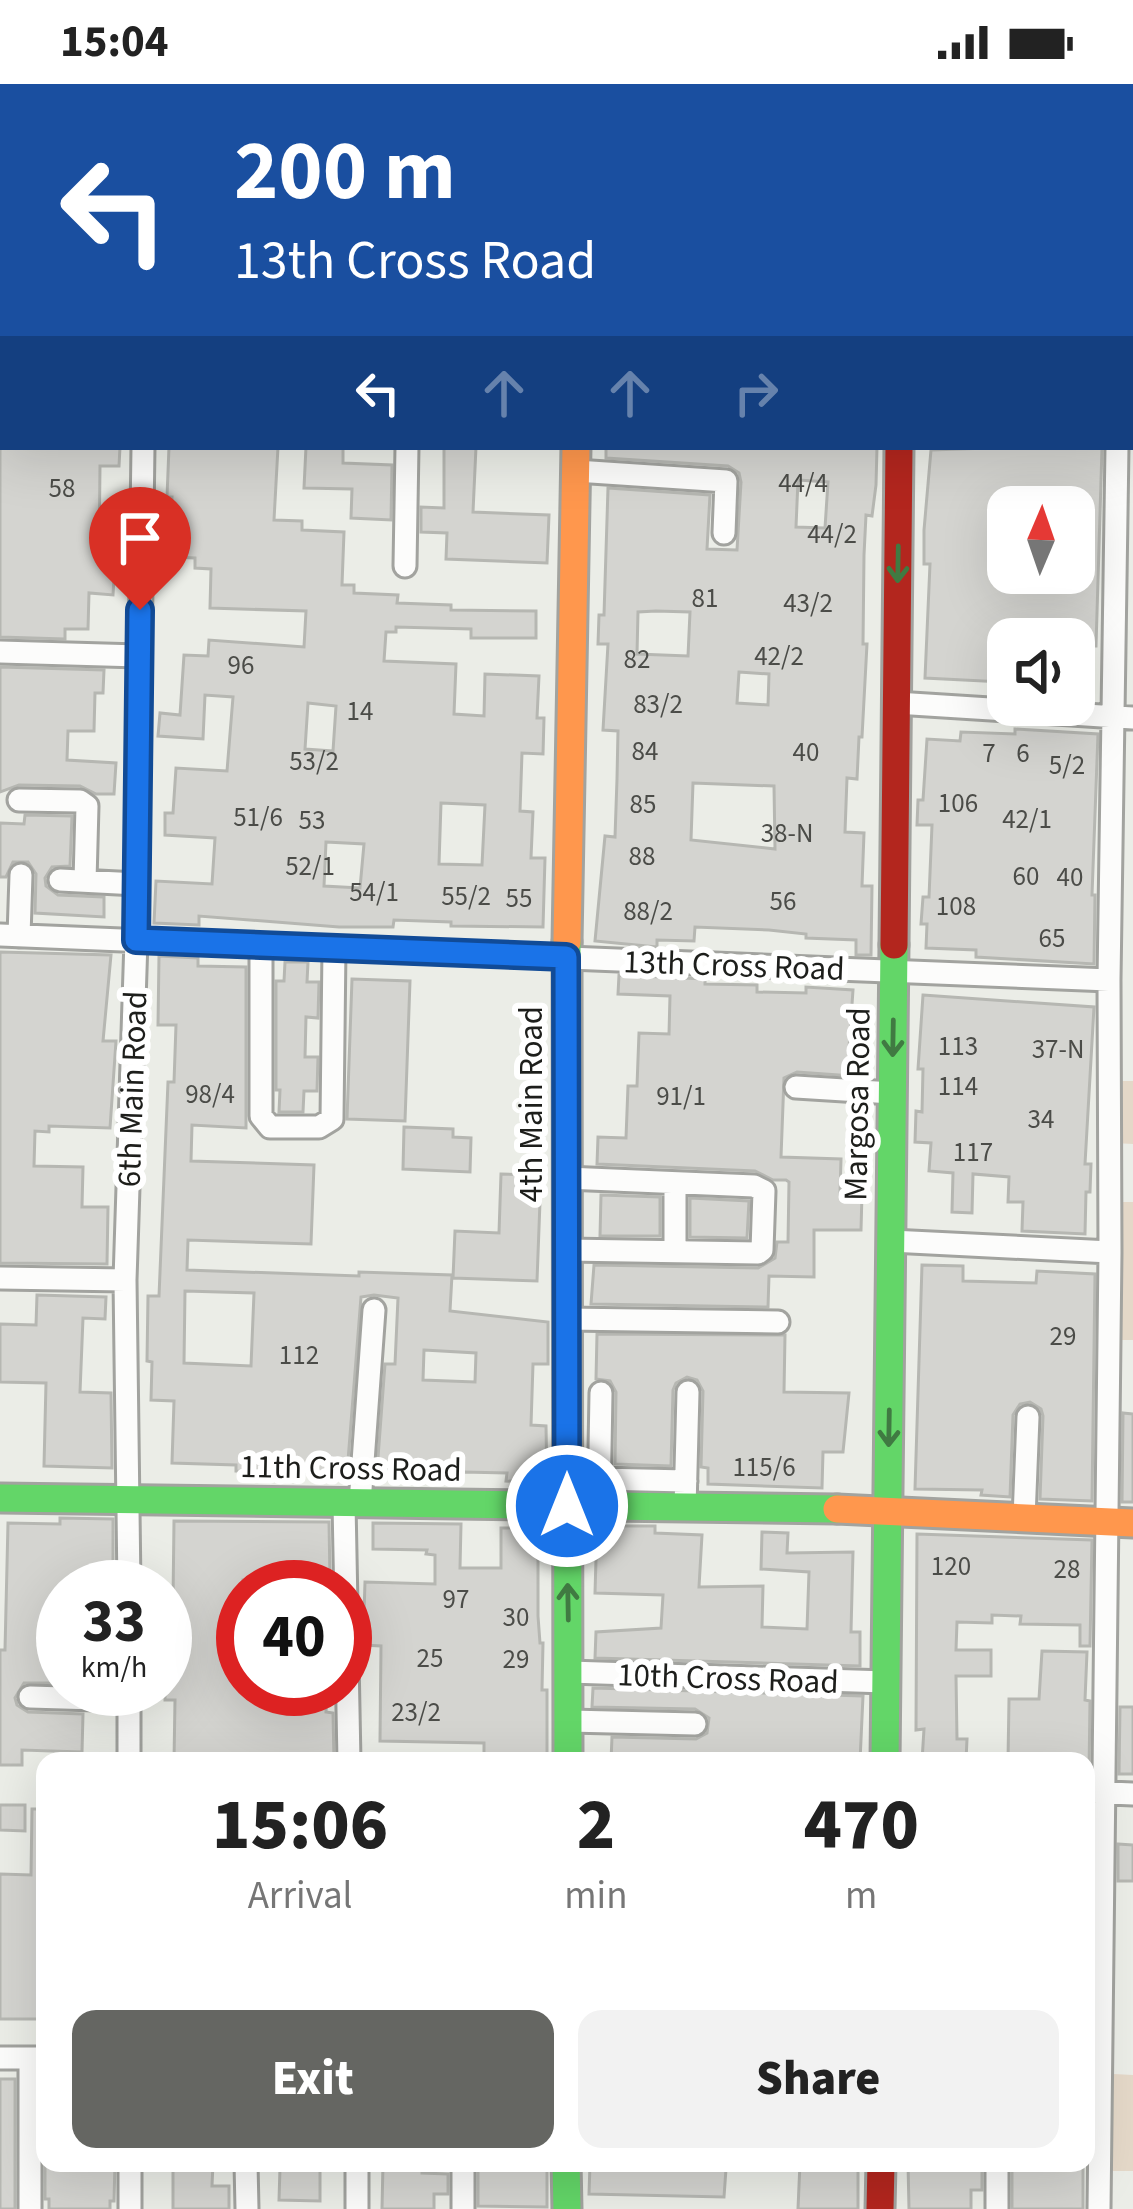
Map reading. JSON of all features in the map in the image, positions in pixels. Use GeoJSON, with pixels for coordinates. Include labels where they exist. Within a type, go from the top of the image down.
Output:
{"type":"FeatureCollection","features":[{"type":"Feature","properties":{"kind":"street","name":"6th Main Road"},"geometry":{"type":"LineString","coordinates":[[129,1560],[125,1280],[136,940],[142,450]]}},
{"type":"Feature","properties":{"kind":"street"},"geometry":{"type":"LineString","coordinates":[[405,566],[407,450]]}},
{"type":"Feature","properties":{"kind":"street","name":"Margosa Road"},"geometry":{"type":"LineString","coordinates":[[885,1752],[899,450]]}},
{"type":"Feature","properties":{"kind":"street"},"geometry":{"type":"LineString","coordinates":[[1117,450],[1123,717],[1108,980],[1110,1252],[1120,1522],[1095,1793],[1133,1794]]}},
{"type":"Feature","properties":{"kind":"street"},"geometry":{"type":"LineString","coordinates":[[576,459],[726,481],[724,533]]}},
{"type":"Feature","properties":{"kind":"street","name":"4th Main Road"},"geometry":{"type":"LineString","coordinates":[[568,1752],[566,957],[576,459]]}},
{"type":"Feature","properties":{"kind":"street"},"geometry":{"type":"LineString","coordinates":[[0,652],[140,656]]}},
{"type":"Feature","properties":{"kind":"street"},"geometry":{"type":"LineString","coordinates":[[896,704],[1123,717]]}},
{"type":"Feature","properties":{"kind":"street"},"geometry":{"type":"LineString","coordinates":[[19,800],[80,801],[87,806],[86,881]]}},
{"type":"Feature","properties":{"kind":"street"},"geometry":{"type":"LineString","coordinates":[[10,936],[21,875]]}},
{"type":"Feature","properties":{"kind":"street"},"geometry":{"type":"LineString","coordinates":[[61,880],[137,884]]}},
{"type":"Feature","properties":{"kind":"street","name":"13th Cross Road"},"geometry":{"type":"LineString","coordinates":[[10,936],[1108,980]]}},
{"type":"Feature","properties":{"kind":"street"},"geometry":{"type":"LineString","coordinates":[[261,945],[261,1116],[270,1126],[319,1127],[332,1119],[334,948]]}},
{"type":"Feature","properties":{"kind":"street"},"geometry":{"type":"LineString","coordinates":[[796,1087],[892,1093]]}},
{"type":"Feature","properties":{"kind":"street"},"geometry":{"type":"LineString","coordinates":[[566,1178],[754,1186],[764,1192],[762,1251],[566,1250]]}},
{"type":"Feature","properties":{"kind":"street"},"geometry":{"type":"LineString","coordinates":[[675,1183],[675,1251]]}},
{"type":"Feature","properties":{"kind":"street"},"geometry":{"type":"LineString","coordinates":[[891,1240],[1110,1252]]}},
{"type":"Feature","properties":{"kind":"street"},"geometry":{"type":"LineString","coordinates":[[0,1278],[125,1280]]}},
{"type":"Feature","properties":{"kind":"street"},"geometry":{"type":"LineString","coordinates":[[350,1752],[352,1503],[374,1310]]}},
{"type":"Feature","properties":{"kind":"street"},"geometry":{"type":"LineString","coordinates":[[566,1319],[778,1322]]}},
{"type":"Feature","properties":{"kind":"street"},"geometry":{"type":"LineString","coordinates":[[685,1494],[688,1392]]}},
{"type":"Feature","properties":{"kind":"street"},"geometry":{"type":"LineString","coordinates":[[599,1493],[601,1393]]}},
{"type":"Feature","properties":{"kind":"street"},"geometry":{"type":"LineString","coordinates":[[1024,1518],[1028,1417]]}},
{"type":"Feature","properties":{"kind":"street","name":"11th Cross Road"},"geometry":{"type":"LineString","coordinates":[[0,1498],[567,1506],[599,1493],[685,1494],[1120,1522]]}},
{"type":"Feature","properties":{"kind":"street","name":"10th Cross Road"},"geometry":{"type":"LineString","coordinates":[[569,1672],[886,1682]]}},
{"type":"Feature","properties":{"kind":"street"},"geometry":{"type":"LineString","coordinates":[[30,1697],[36,1697]]}},
{"type":"Feature","properties":{"kind":"street"},"geometry":{"type":"LineString","coordinates":[[129,1716],[129,1752]]}},
{"type":"Feature","properties":{"kind":"street"},"geometry":{"type":"LineString","coordinates":[[568,1720],[695,1724]]}},
{"type":"Feature","properties":{"kind":"street"},"geometry":{"type":"LineString","coordinates":[[0,2058],[36,2058]]}},
{"type":"Feature","properties":{"kind":"street"},"geometry":{"type":"LineString","coordinates":[[30,2209],[36,2096]]}},
{"type":"Feature","properties":{"kind":"street"},"geometry":{"type":"LineString","coordinates":[[1095,2118],[1099,2209]]}},
{"type":"Feature","properties":{"kind":"street"},"geometry":{"type":"LineString","coordinates":[[130,2172],[130,2209]]}},
{"type":"Feature","properties":{"kind":"street"},"geometry":{"type":"LineString","coordinates":[[247,2172],[247,2209]]}},
{"type":"Feature","properties":{"kind":"street"},"geometry":{"type":"LineString","coordinates":[[356,2172],[357,2209]]}},
{"type":"Feature","properties":{"kind":"street"},"geometry":{"type":"LineString","coordinates":[[463,2172],[463,2209]]}},
{"type":"Feature","properties":{"kind":"street"},"geometry":{"type":"LineString","coordinates":[[566,2172],[567,2209]]}},
{"type":"Feature","properties":{"kind":"street"},"geometry":{"type":"LineString","coordinates":[[880,2209],[881,2172]]}},
{"type":"Feature","properties":{"kind":"street"},"geometry":{"type":"LineString","coordinates":[[997,2172],[997,2209]]}},
{"type":"Feature","properties":{"kind":"shaded area"},"geometry":{"type":"Polygon","coordinates":[[[1115,1081],[1133,1081],[1133,1144],[1114,1143],[1115,1081]]]}},
{"type":"Feature","properties":{"kind":"shaded area"},"geometry":{"type":"Polygon","coordinates":[[[1119,1202],[1133,1202],[1133,1340],[1116,1340],[1119,1202]]]}},
{"type":"Feature","properties":{"kind":"shaded area"},"geometry":{"type":"Polygon","coordinates":[[[1113,2074],[1133,2075],[1133,2171],[1112,2171],[1113,2074]]]}},
{"type":"Feature","properties":{"kind":"building"},"geometry":{"type":"Polygon","coordinates":[[[0,450],[120,450],[119,466],[100,466],[99,559],[115,560],[113,595],[89,593],[88,629],[65,629],[65,639],[0,637],[0,450]]]}},
{"type":"Feature","properties":{"kind":"building"},"geometry":{"type":"Polygon","coordinates":[[[169,450],[278,450],[274,520],[302,521],[302,530],[344,532],[342,585],[354,585],[354,593],[398,595],[397,603],[451,605],[451,610],[536,611],[536,638],[471,638],[471,629],[396,627],[396,632],[386,632],[384,661],[456,664],[454,714],[484,716],[485,674],[539,676],[537,718],[544,718],[543,754],[522,753],[520,811],[533,812],[531,858],[545,858],[543,927],[394,920],[393,927],[339,927],[199,916],[199,925],[154,923],[156,881],[212,884],[215,838],[165,835],[165,813],[173,813],[176,768],[227,771],[233,697],[205,695],[203,739],[158,736],[160,713],[180,715],[184,655],[208,656],[209,640],[304,647],[306,611],[210,608],[211,569],[195,568],[195,558],[170,557],[172,497],[167,497],[169,450]],[[308,703],[305,749],[333,751],[336,706],[308,703]],[[441,803],[439,864],[482,865],[485,805],[441,803]],[[326,842],[324,886],[360,888],[364,844],[326,842]]]}},
{"type":"Feature","properties":{"kind":"building"},"geometry":{"type":"Polygon","coordinates":[[[306,450],[343,450],[343,463],[392,465],[391,520],[351,518],[352,489],[304,488],[306,450]]]}},
{"type":"Feature","properties":{"kind":"building"},"geometry":{"type":"Polygon","coordinates":[[[444,450],[476,450],[473,512],[549,515],[547,563],[446,559],[447,533],[421,532],[421,507],[444,508],[444,450]]]}},
{"type":"Feature","properties":{"kind":"building"},"geometry":{"type":"Polygon","coordinates":[[[606,450],[877,450],[872,516],[866,515],[862,737],[857,779],[847,778],[845,832],[864,833],[862,886],[872,886],[871,955],[856,955],[856,940],[806,938],[806,934],[769,930],[695,927],[694,941],[657,940],[657,947],[595,941],[605,836],[615,837],[617,779],[618,731],[603,730],[608,644],[598,644],[599,615],[604,615],[608,488],[710,495],[707,549],[737,550],[741,482],[739,473],[728,466],[606,458],[606,450]],[[798,480],[796,527],[825,528],[828,482],[798,480]],[[638,612],[637,654],[688,656],[690,612],[638,612]],[[739,672],[737,703],[768,705],[769,674],[739,672]],[[693,783],[691,840],[775,849],[774,786],[693,783]]]}},
{"type":"Feature","properties":{"kind":"building"},"geometry":{"type":"Polygon","coordinates":[[[931,450],[1102,450],[1096,646],[1095,618],[987,618],[987,681],[925,678],[930,564],[924,564],[931,450]]]}},
{"type":"Feature","properties":{"kind":"building"},"geometry":{"type":"Polygon","coordinates":[[[0,667],[104,670],[103,693],[95,693],[94,731],[68,731],[67,760],[116,763],[114,794],[96,794],[80,786],[19,785],[0,792],[0,667]]]}},
{"type":"Feature","properties":{"kind":"building"},"geometry":{"type":"Polygon","coordinates":[[[1015,729],[1098,734],[1094,964],[976,957],[976,950],[926,948],[927,924],[921,924],[923,897],[929,897],[932,825],[917,825],[927,739],[960,741],[961,732],[1015,734],[1015,729]]]}},
{"type":"Feature","properties":{"kind":"building"},"geometry":{"type":"Polygon","coordinates":[[[25,815],[72,816],[70,866],[52,867],[46,886],[58,895],[104,897],[104,917],[35,913],[36,874],[28,862],[13,862],[6,877],[0,877],[0,823],[24,824],[25,815]]]}},
{"type":"Feature","properties":{"kind":"building"},"geometry":{"type":"Polygon","coordinates":[[[0,952],[111,955],[103,1041],[116,1041],[110,1128],[49,1126],[49,1132],[35,1131],[34,1166],[83,1167],[82,1207],[108,1207],[107,1264],[0,1263],[0,952]]]}},
{"type":"Feature","properties":{"kind":"building"},"geometry":{"type":"Polygon","coordinates":[[[159,956],[198,958],[198,966],[246,967],[246,1128],[192,1125],[191,1161],[314,1165],[311,1244],[188,1240],[187,1270],[452,1275],[450,1311],[548,1322],[548,1364],[533,1364],[531,1425],[546,1426],[547,1483],[506,1481],[507,1473],[463,1472],[462,1478],[377,1471],[385,1364],[395,1364],[398,1298],[374,1295],[361,1297],[347,1473],[236,1471],[236,1465],[172,1463],[174,1401],[151,1400],[152,1362],[147,1361],[148,1296],[159,1296],[168,1082],[174,1082],[176,1025],[158,1025],[159,956]],[[185,1291],[184,1363],[251,1366],[254,1293],[185,1291]],[[424,1350],[423,1380],[475,1382],[476,1353],[424,1350]]]}},
{"type":"Feature","properties":{"kind":"building"},"geometry":{"type":"Polygon","coordinates":[[[285,962],[308,962],[307,982],[319,982],[318,1018],[306,1017],[305,1057],[318,1057],[317,1091],[304,1091],[303,1112],[279,1112],[280,1090],[276,1090],[276,981],[284,981],[285,962]]]}},
{"type":"Feature","properties":{"kind":"building"},"geometry":{"type":"Polygon","coordinates":[[[619,975],[757,985],[757,992],[806,993],[806,987],[853,990],[849,1048],[855,1048],[853,1076],[797,1072],[784,1078],[781,1157],[841,1159],[840,1194],[862,1194],[861,1230],[814,1230],[814,1277],[769,1276],[768,1307],[591,1304],[594,1265],[758,1268],[775,1258],[777,1242],[788,1242],[786,1180],[773,1180],[755,1171],[597,1164],[598,1137],[626,1138],[628,1086],[637,1086],[639,1033],[669,1034],[670,996],[618,994],[619,975]]]}},
{"type":"Feature","properties":{"kind":"building"},"geometry":{"type":"Polygon","coordinates":[[[352,979],[410,981],[405,1121],[347,1119],[352,979]]]}},
{"type":"Feature","properties":{"kind":"building"},"geometry":{"type":"Polygon","coordinates":[[[923,995],[1094,1007],[1085,1234],[1022,1231],[1023,1202],[1008,1202],[1009,1177],[973,1174],[972,1213],[952,1212],[953,1173],[929,1171],[931,1143],[915,1142],[916,1111],[922,1112],[923,1069],[918,1069],[923,995]]]}},
{"type":"Feature","properties":{"kind":"building"},"geometry":{"type":"Polygon","coordinates":[[[404,1127],[453,1129],[453,1137],[471,1138],[470,1172],[403,1169],[404,1127]]]}},
{"type":"Feature","properties":{"kind":"building"},"geometry":{"type":"Polygon","coordinates":[[[501,1174],[541,1175],[537,1281],[453,1278],[455,1231],[499,1233],[501,1174]]]}},
{"type":"Feature","properties":{"kind":"building"},"geometry":{"type":"Polygon","coordinates":[[[601,1195],[660,1197],[660,1236],[600,1236],[601,1195]]]}},
{"type":"Feature","properties":{"kind":"building"},"geometry":{"type":"Polygon","coordinates":[[[690,1198],[749,1201],[747,1238],[690,1237],[690,1198]]]}},
{"type":"Feature","properties":{"kind":"building"},"geometry":{"type":"Polygon","coordinates":[[[922,1265],[963,1266],[963,1281],[1036,1283],[1037,1271],[1095,1274],[1092,1501],[1040,1499],[1043,1416],[1030,1402],[1020,1404],[1013,1415],[1010,1497],[981,1495],[982,1490],[915,1489],[922,1265]]]}},
{"type":"Feature","properties":{"kind":"building"},"geometry":{"type":"Polygon","coordinates":[[[37,1295],[106,1297],[105,1319],[83,1318],[80,1392],[111,1393],[112,1468],[44,1466],[46,1383],[0,1382],[0,1324],[36,1325],[37,1295]]]}},
{"type":"Feature","properties":{"kind":"building"},"geometry":{"type":"Polygon","coordinates":[[[597,1334],[785,1335],[784,1392],[849,1393],[843,1452],[823,1452],[822,1488],[708,1484],[708,1468],[701,1467],[703,1391],[697,1380],[687,1377],[673,1390],[671,1466],[615,1464],[616,1392],[610,1381],[596,1379],[597,1334]]]}},
{"type":"Feature","properties":{"kind":"building"},"geometry":{"type":"Polygon","coordinates":[[[1123,1413],[1133,1414],[1133,1502],[1122,1502],[1123,1413]]]}},
{"type":"Feature","properties":{"kind":"building"},"geometry":{"type":"Polygon","coordinates":[[[60,1518],[113,1519],[113,1560],[36,1560],[36,1683],[24,1683],[15,1698],[17,1705],[36,1716],[83,1716],[82,1752],[22,1750],[22,1765],[0,1765],[0,1650],[5,1650],[8,1523],[60,1524],[60,1518]]]}},
{"type":"Feature","properties":{"kind":"building"},"geometry":{"type":"Polygon","coordinates":[[[174,1521],[329,1522],[330,1560],[216,1560],[216,1716],[333,1716],[334,1752],[174,1752],[175,1716],[192,1716],[192,1560],[174,1560],[174,1521]]]}},
{"type":"Feature","properties":{"kind":"building"},"geometry":{"type":"Polygon","coordinates":[[[373,1523],[461,1524],[460,1568],[501,1568],[501,1528],[538,1528],[547,1752],[484,1752],[484,1743],[380,1741],[381,1646],[372,1646],[372,1582],[435,1584],[435,1555],[426,1554],[427,1550],[373,1549],[373,1523]]]}},
{"type":"Feature","properties":{"kind":"building"},"geometry":{"type":"Polygon","coordinates":[[[597,1526],[655,1526],[655,1533],[702,1535],[699,1587],[763,1586],[762,1627],[807,1629],[809,1572],[761,1569],[762,1532],[788,1533],[787,1553],[853,1552],[851,1632],[860,1632],[860,1666],[595,1658],[596,1632],[661,1628],[663,1595],[595,1593],[597,1526]]]}},
{"type":"Feature","properties":{"kind":"building"},"geometry":{"type":"Polygon","coordinates":[[[917,1534],[1092,1540],[1090,1646],[1080,1646],[1080,1625],[1020,1624],[1021,1616],[992,1615],[992,1623],[957,1622],[956,1650],[991,1650],[991,1676],[956,1676],[957,1739],[967,1739],[966,1752],[923,1752],[924,1729],[916,1730],[917,1534]]]}},
{"type":"Feature","properties":{"kind":"building"},"geometry":{"type":"Polygon","coordinates":[[[1042,1651],[1087,1652],[1089,1752],[1008,1752],[1009,1699],[1039,1699],[1042,1651]]]}},
{"type":"Feature","properties":{"kind":"building"},"geometry":{"type":"Polygon","coordinates":[[[593,1688],[863,1696],[860,1752],[611,1752],[612,1737],[696,1739],[707,1733],[709,1718],[695,1709],[592,1707],[593,1688]]]}},
{"type":"Feature","properties":{"kind":"building"},"geometry":{"type":"Polygon","coordinates":[[[1120,1707],[1133,1707],[1133,1774],[1119,1774],[1120,1707]]]}},
{"type":"Feature","properties":{"kind":"building"},"geometry":{"type":"Polygon","coordinates":[[[0,1805],[25,1805],[25,1831],[0,1830],[0,1805]]]}},
{"type":"Feature","properties":{"kind":"building"},"geometry":{"type":"Polygon","coordinates":[[[32,1809],[36,1809],[36,2019],[0,2019],[0,1874],[31,1875],[32,1809]]]}},
{"type":"Feature","properties":{"kind":"building"},"geometry":{"type":"Polygon","coordinates":[[[1118,1844],[1133,1845],[1133,1881],[1118,1881],[1118,1844]]]}},
{"type":"Feature","properties":{"kind":"building"},"geometry":{"type":"Polygon","coordinates":[[[0,2079],[15,2079],[15,2209],[0,2209],[0,2079]]]}},
{"type":"Feature","properties":{"kind":"building"},"geometry":{"type":"Polygon","coordinates":[[[45,2172],[115,2172],[110,2209],[49,2209],[49,2199],[45,2199],[45,2172]]]}},
{"type":"Feature","properties":{"kind":"building"},"geometry":{"type":"Polygon","coordinates":[[[173,2172],[213,2172],[212,2186],[229,2186],[229,2209],[173,2209],[173,2172]]]}},
{"type":"Feature","properties":{"kind":"building"},"geometry":{"type":"Polygon","coordinates":[[[280,2172],[320,2172],[320,2201],[279,2200],[280,2172]]]}},
{"type":"Feature","properties":{"kind":"building"},"geometry":{"type":"Polygon","coordinates":[[[383,2172],[448,2174],[448,2194],[434,2194],[434,2209],[382,2209],[383,2172]]]}},
{"type":"Feature","properties":{"kind":"building"},"geometry":{"type":"Polygon","coordinates":[[[478,2172],[547,2172],[547,2207],[478,2206],[478,2172]]]}},
{"type":"Feature","properties":{"kind":"building"},"geometry":{"type":"Polygon","coordinates":[[[590,2172],[726,2172],[724,2197],[589,2194],[590,2172]]]}},
{"type":"Feature","properties":{"kind":"building"},"geometry":{"type":"Polygon","coordinates":[[[800,2172],[858,2172],[858,2209],[798,2209],[800,2172]]]}},
{"type":"Feature","properties":{"kind":"building"},"geometry":{"type":"Polygon","coordinates":[[[908,2172],[982,2172],[982,2190],[971,2190],[971,2209],[909,2209],[908,2172]]]}},
{"type":"Feature","properties":{"kind":"building"},"geometry":{"type":"Polygon","coordinates":[[[1012,2172],[1083,2172],[1083,2209],[1012,2209],[1012,2172]]]}},
{"type":"Feature","properties":{"kind":"traffic: fast"},"geometry":{"type":"LineString","coordinates":[[567,942],[568,1752]]}},
{"type":"Feature","properties":{"kind":"traffic: fast"},"geometry":{"type":"LineString","coordinates":[[885,1752],[894,945]]}},
{"type":"Feature","properties":{"kind":"traffic: fast"},"geometry":{"type":"LineString","coordinates":[[0,1498],[837,1509]]}},
{"type":"Feature","properties":{"kind":"traffic: fast"},"geometry":{"type":"LineString","coordinates":[[566,2172],[567,2209]]}},
{"type":"Feature","properties":{"kind":"traffic: slow"},"geometry":{"type":"LineString","coordinates":[[567,942],[576,450]]}},
{"type":"Feature","properties":{"kind":"traffic: slow"},"geometry":{"type":"LineString","coordinates":[[837,1509],[1133,1523]]}},
{"type":"Feature","properties":{"kind":"traffic: jam"},"geometry":{"type":"LineString","coordinates":[[894,945],[899,450]]}},
{"type":"Feature","properties":{"kind":"traffic: jam"},"geometry":{"type":"LineString","coordinates":[[880,2209],[881,2172]]}},
{"type":"Feature","properties":{"kind":"route"},"geometry":{"type":"LineString","coordinates":[[140,610],[136,940],[566,957],[567,1506]]}}]}
